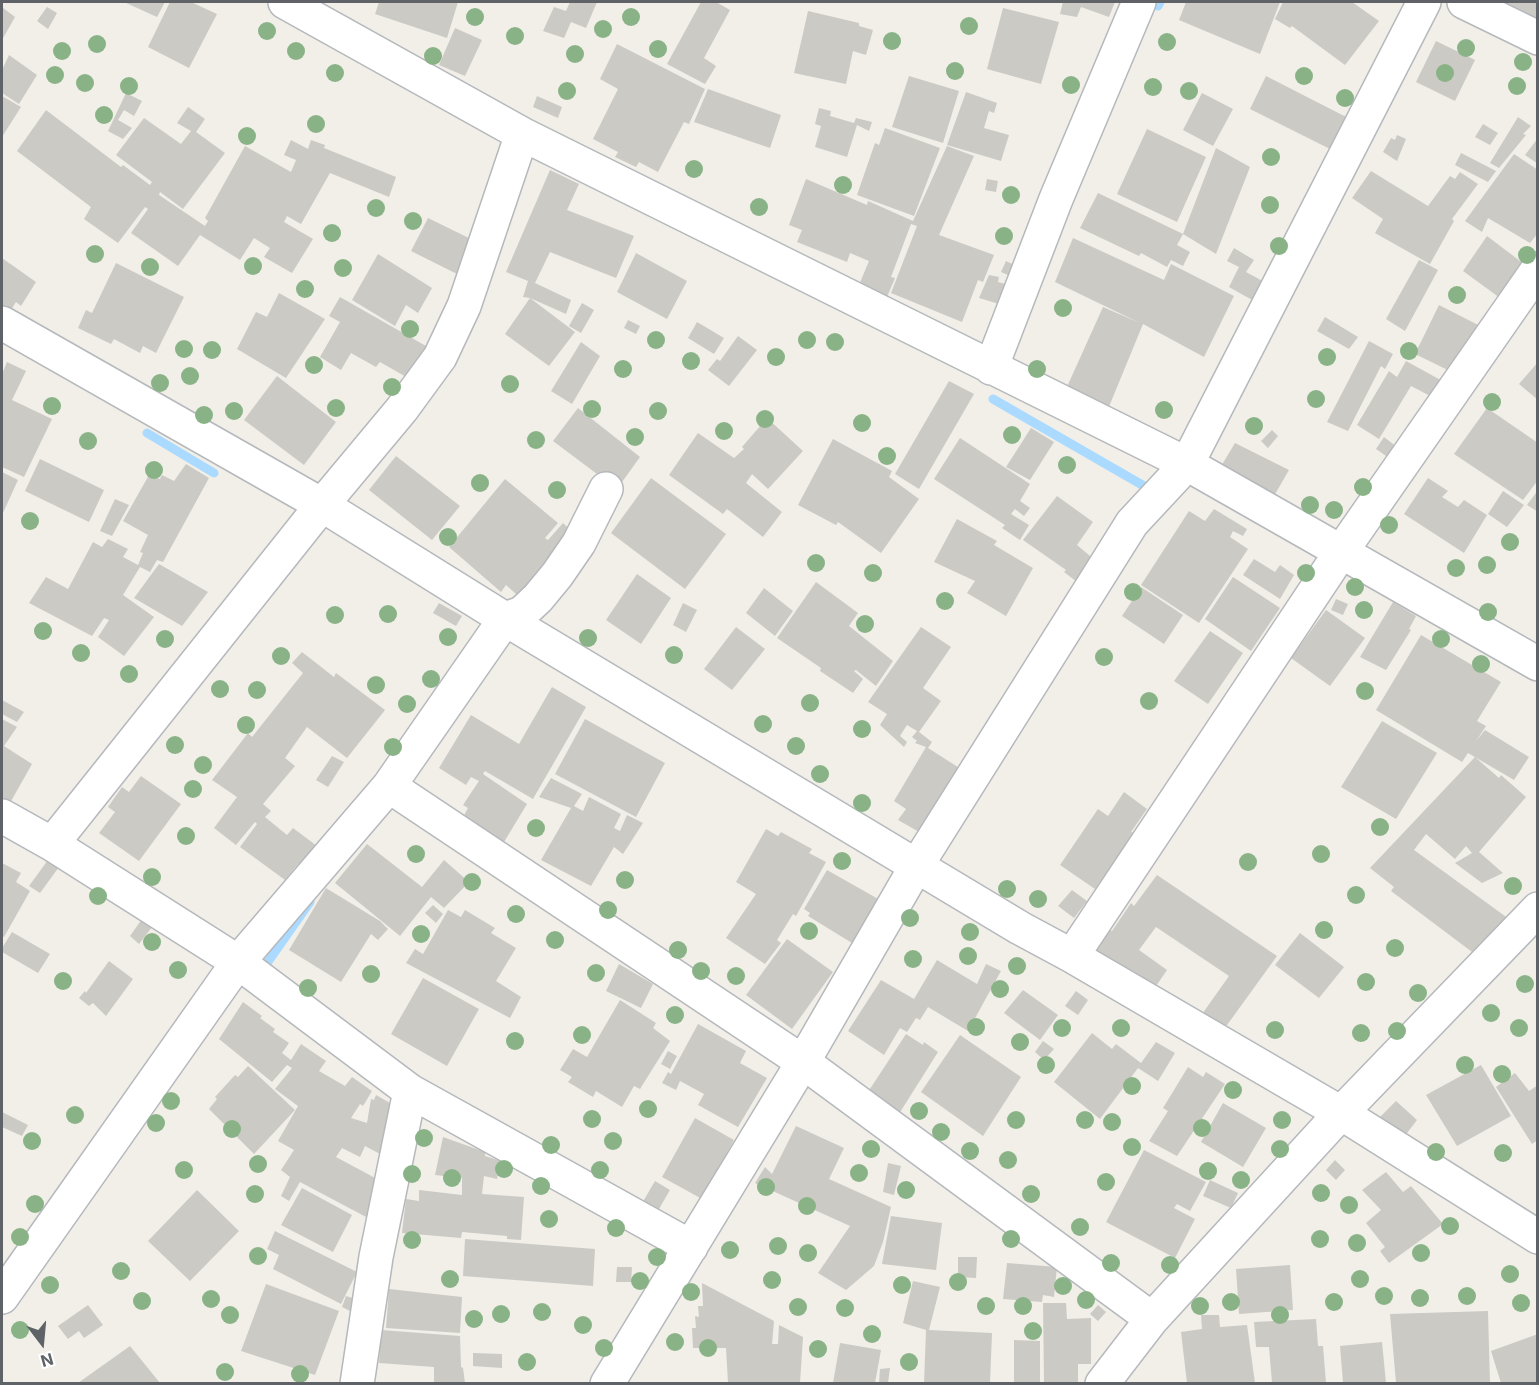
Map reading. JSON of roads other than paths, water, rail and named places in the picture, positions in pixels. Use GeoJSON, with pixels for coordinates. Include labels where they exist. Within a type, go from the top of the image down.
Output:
{"type":"FeatureCollection","features":[{"type":"Feature","properties":{"kind":"street"},"geometry":{"type":"LineString","coordinates":[[285,2],[522,134],[1187,464],[1341,552],[1533,654]]}},
{"type":"Feature","properties":{"kind":"street"},"geometry":{"type":"LineString","coordinates":[[991,368],[1056,200],[1139,2]]}},
{"type":"Feature","properties":{"kind":"street"},"geometry":{"type":"LineString","coordinates":[[607,1383],[803,1062],[917,865],[1132,523],[1187,464],[1424,2]]}},
{"type":"Feature","properties":{"kind":"street"},"geometry":{"type":"LineString","coordinates":[[1464,2],[1538,38]]}},
{"type":"Feature","properties":{"kind":"street"},"geometry":{"type":"LineString","coordinates":[[52,844],[322,505],[402,409],[440,357],[464,306],[522,134]]}},
{"type":"Feature","properties":{"kind":"street"},"geometry":{"type":"LineString","coordinates":[[1072,956],[1341,552],[1538,269]]}},
{"type":"Feature","properties":{"kind":"street"},"geometry":{"type":"LineString","coordinates":[[2,322],[322,505],[505,619],[1020,928],[1341,1113],[1538,1236]]}},
{"type":"Feature","properties":{"kind":"street"},"geometry":{"type":"LineString","coordinates":[[2,1298],[238,962],[389,786],[505,619],[522,612],[538,598],[557,575],[579,543],[606,489]]}},
{"type":"Feature","properties":{"kind":"street"},"geometry":{"type":"LineString","coordinates":[[389,786],[803,1062],[1152,1319]]}},
{"type":"Feature","properties":{"kind":"street"},"geometry":{"type":"LineString","coordinates":[[2,816],[52,844],[238,962],[410,1091],[691,1247]]}},
{"type":"Feature","properties":{"kind":"street"},"geometry":{"type":"LineString","coordinates":[[1102,1383],[1152,1319],[1341,1113],[1538,909]]}},
{"type":"Feature","properties":{"kind":"street"},"geometry":{"type":"LineString","coordinates":[[357,1383],[376,1257],[410,1091]]}},
{"type":"Feature","properties":{"kind":"waterway"},"geometry":{"type":"LineString","coordinates":[[1158,6],[1160,2]]}},
{"type":"Feature","properties":{"kind":"waterway"},"geometry":{"type":"LineString","coordinates":[[993,399],[1144,486]]}},
{"type":"Feature","properties":{"kind":"waterway"},"geometry":{"type":"LineString","coordinates":[[147,433],[214,473]]}},
{"type":"Feature","properties":{"kind":"waterway"},"geometry":{"type":"LineString","coordinates":[[265,966],[310,902]]}}]}
